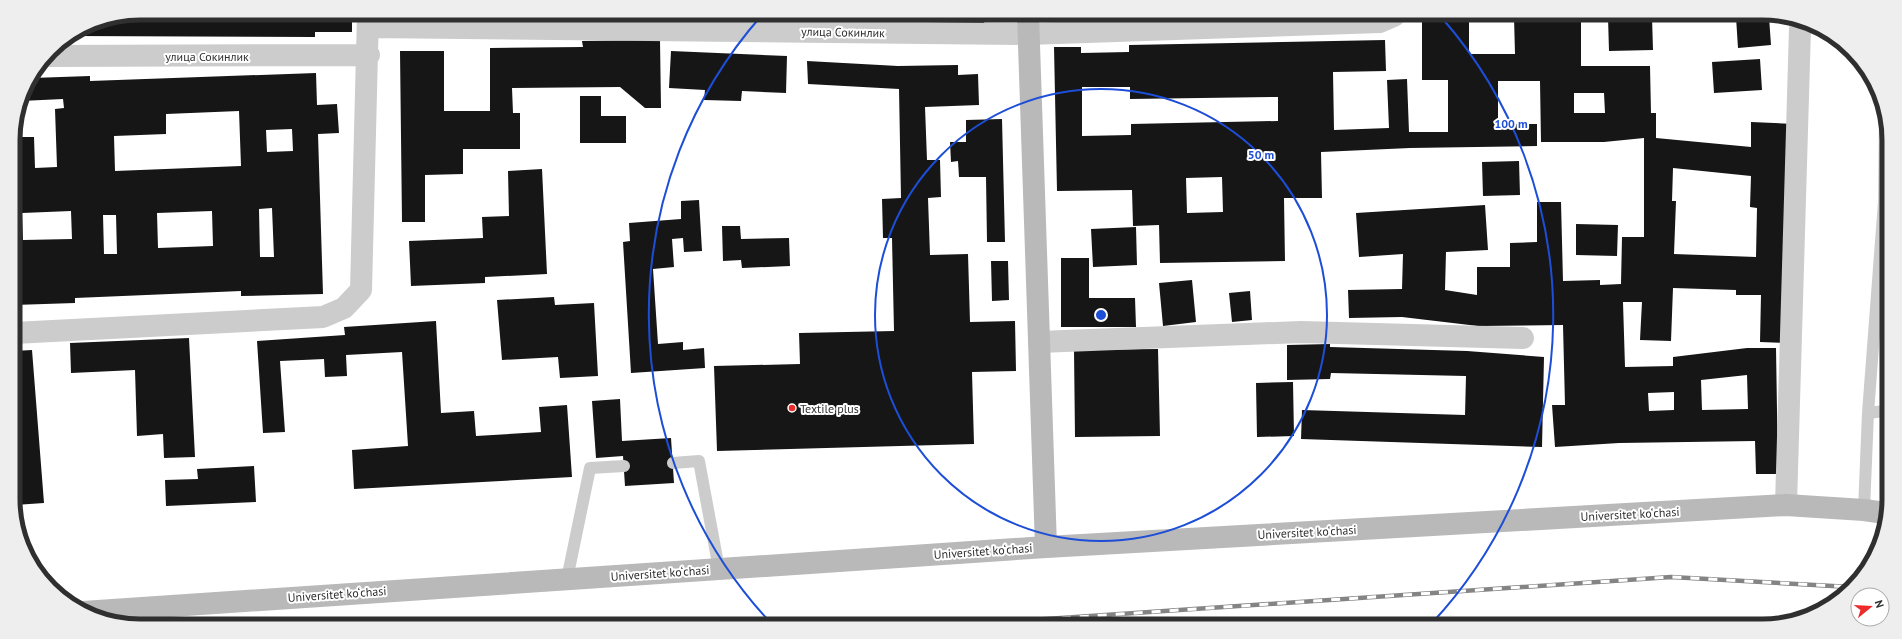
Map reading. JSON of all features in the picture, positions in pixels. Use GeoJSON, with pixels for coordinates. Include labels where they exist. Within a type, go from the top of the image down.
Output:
{"type":"FeatureCollection","features":[{"type":"Feature","properties":{"kind":"main road"},"geometry":{"type":"LineString","coordinates":[[1028,25],[1046,547]]}},
{"type":"Feature","properties":{"kind":"main road","name":"Universitet kо‘chasi"},"geometry":{"type":"LineString","coordinates":[[97,611],[1046,547],[1786,505],[1874,512]]}},
{"type":"Feature","properties":{"kind":"street","name":"улица Сокинлик"},"geometry":{"type":"LineString","coordinates":[[369,20],[1028,25],[1380,22],[1385,20]]}},
{"type":"Feature","properties":{"kind":"street"},"geometry":{"type":"LineString","coordinates":[[20,333],[323,317],[344,308],[361,290],[369,20]]}},
{"type":"Feature","properties":{"kind":"street"},"geometry":{"type":"LineString","coordinates":[[1786,505],[1800,28]]}},
{"type":"Feature","properties":{"kind":"street","name":"улица Сокинлик"},"geometry":{"type":"LineString","coordinates":[[55,56],[369,55]]}},
{"type":"Feature","properties":{"kind":"street"},"geometry":{"type":"LineString","coordinates":[[1040,342],[1301,332],[1523,338]]}},
{"type":"Feature","properties":{"kind":"lane"},"geometry":{"type":"LineString","coordinates":[[1874,512],[1868,413],[1882,228]]}},
{"type":"Feature","properties":{"kind":"lane"},"geometry":{"type":"LineString","coordinates":[[1868,413],[1882,411]]}},
{"type":"Feature","properties":{"kind":"lane"},"geometry":{"type":"LineString","coordinates":[[673,463],[699,462],[719,569]]}},
{"type":"Feature","properties":{"kind":"lane"},"geometry":{"type":"LineString","coordinates":[[567,579],[590,468],[624,466]]}},
{"type":"Feature","properties":{"kind":"building"},"geometry":{"type":"Polygon","coordinates":[[[132,20],[352,20],[352,32],[315,32],[315,37],[80,36],[109,24],[132,20]]]}},
{"type":"Feature","properties":{"kind":"building"},"geometry":{"type":"Polygon","coordinates":[[[832,20],[854,20],[855,27],[832,28],[832,20]]]}},
{"type":"Feature","properties":{"kind":"building"},"geometry":{"type":"Polygon","coordinates":[[[914,20],[984,20],[984,24],[915,25],[914,20]]]}},
{"type":"Feature","properties":{"kind":"building"},"geometry":{"type":"Polygon","coordinates":[[[1422,20],[1469,20],[1469,54],[1515,54],[1514,20],[1581,20],[1581,66],[1650,66],[1651,113],[1656,113],[1656,138],[1751,147],[1751,122],[1794,124],[1787,343],[1760,342],[1761,295],[1736,295],[1736,290],[1673,288],[1671,341],[1640,340],[1642,302],[1623,302],[1625,367],[1673,366],[1673,357],[1747,348],[1776,348],[1778,474],[1756,474],[1755,441],[1619,443],[1555,447],[1552,405],[1565,405],[1563,325],[1478,326],[1402,317],[1349,318],[1348,290],[1402,289],[1403,254],[1359,257],[1356,213],[1485,205],[1488,250],[1446,252],[1445,290],[1477,295],[1477,267],[1510,267],[1510,243],[1537,242],[1537,202],[1561,202],[1563,281],[1600,280],[1600,285],[1621,284],[1622,237],[1644,237],[1644,138],[1604,142],[1541,142],[1540,81],[1498,81],[1498,124],[1537,124],[1537,146],[1410,148],[1321,152],[1322,198],[1284,198],[1285,261],[1160,263],[1159,225],[1133,226],[1132,190],[1057,191],[1054,47],[1081,47],[1081,53],[1129,52],[1129,45],[1385,40],[1386,71],[1333,72],[1334,130],[1389,128],[1387,80],[1407,79],[1409,132],[1448,132],[1448,80],[1422,80],[1422,20]],[[1082,87],[1082,136],[1131,135],[1131,124],[1278,121],[1278,97],[1130,99],[1130,87],[1082,87]],[[1574,93],[1574,113],[1605,113],[1604,93],[1574,93]],[[1673,168],[1672,201],[1676,201],[1674,254],[1756,257],[1757,208],[1750,207],[1751,176],[1673,168]],[[1222,177],[1186,178],[1187,213],[1223,212],[1222,177]],[[1747,375],[1701,380],[1702,410],[1748,409],[1747,375]],[[1674,392],[1648,393],[1649,411],[1674,410],[1674,392]]]}},
{"type":"Feature","properties":{"kind":"building"},"geometry":{"type":"Polygon","coordinates":[[[1608,20],[1652,20],[1653,50],[1609,51],[1608,20]]]}},
{"type":"Feature","properties":{"kind":"building"},"geometry":{"type":"Polygon","coordinates":[[[1736,20],[1769,20],[1771,45],[1738,48],[1736,20]]]}},
{"type":"Feature","properties":{"kind":"building"},"geometry":{"type":"Polygon","coordinates":[[[660,40],[661,108],[645,108],[620,87],[512,88],[513,113],[520,113],[520,149],[463,149],[463,174],[425,175],[425,222],[402,222],[400,51],[444,51],[444,111],[490,111],[490,48],[583,47],[582,41],[660,40]]]}},
{"type":"Feature","properties":{"kind":"building"},"geometry":{"type":"Polygon","coordinates":[[[671,51],[787,56],[786,93],[742,91],[741,101],[704,100],[705,90],[669,88],[671,51]]]}},
{"type":"Feature","properties":{"kind":"building"},"geometry":{"type":"Polygon","coordinates":[[[1760,59],[1762,90],[1714,93],[1712,62],[1760,59]]]}},
{"type":"Feature","properties":{"kind":"building"},"geometry":{"type":"Polygon","coordinates":[[[807,61],[898,66],[958,65],[958,75],[978,74],[979,105],[925,107],[927,160],[940,160],[941,197],[928,198],[930,255],[968,254],[970,322],[1015,321],[1016,371],[972,372],[974,444],[717,451],[714,366],[800,364],[799,333],[894,331],[892,238],[883,238],[882,199],[901,198],[899,89],[808,84],[807,61]]]}},
{"type":"Feature","properties":{"kind":"building"},"geometry":{"type":"Polygon","coordinates":[[[316,73],[317,105],[337,104],[339,133],[318,134],[323,294],[241,296],[241,291],[75,298],[75,303],[20,305],[20,137],[34,137],[35,168],[57,167],[55,109],[64,108],[63,99],[27,101],[37,78],[90,76],[90,81],[316,73]],[[239,111],[166,114],[166,134],[114,136],[115,171],[241,166],[239,111]],[[292,129],[266,130],[267,152],[293,151],[292,129]],[[272,208],[259,209],[260,257],[274,257],[272,208]],[[71,211],[22,213],[23,240],[72,239],[71,211]],[[212,211],[157,213],[158,248],[213,246],[212,211]],[[103,215],[104,254],[117,254],[116,215],[103,215]]]}},
{"type":"Feature","properties":{"kind":"building"},"geometry":{"type":"Polygon","coordinates":[[[580,96],[601,96],[601,116],[626,116],[626,143],[580,143],[580,96]]]}},
{"type":"Feature","properties":{"kind":"building"},"geometry":{"type":"Polygon","coordinates":[[[1002,119],[1005,242],[987,242],[986,177],[959,177],[958,161],[951,162],[950,142],[966,142],[966,120],[1002,119]]]}},
{"type":"Feature","properties":{"kind":"building"},"geometry":{"type":"Polygon","coordinates":[[[1519,161],[1520,195],[1483,196],[1482,162],[1519,161]]]}},
{"type":"Feature","properties":{"kind":"building"},"geometry":{"type":"Polygon","coordinates":[[[542,169],[547,274],[485,277],[485,283],[411,286],[409,241],[483,238],[482,217],[509,216],[508,171],[542,169]]]}},
{"type":"Feature","properties":{"kind":"building"},"geometry":{"type":"Polygon","coordinates":[[[699,200],[702,251],[684,252],[683,238],[672,239],[674,267],[653,269],[658,344],[683,342],[683,350],[704,348],[705,368],[631,373],[623,242],[630,241],[629,223],[681,219],[681,201],[699,200]]]}},
{"type":"Feature","properties":{"kind":"building"},"geometry":{"type":"Polygon","coordinates":[[[1576,224],[1618,225],[1617,256],[1576,255],[1576,224]]]}},
{"type":"Feature","properties":{"kind":"building"},"geometry":{"type":"Polygon","coordinates":[[[722,226],[740,226],[741,239],[789,238],[790,266],[742,268],[741,260],[723,261],[722,226]]]}},
{"type":"Feature","properties":{"kind":"building"},"geometry":{"type":"Polygon","coordinates":[[[1136,227],[1137,265],[1093,267],[1091,229],[1136,227]]]}},
{"type":"Feature","properties":{"kind":"building"},"geometry":{"type":"Polygon","coordinates":[[[1061,258],[1089,258],[1089,298],[1135,298],[1136,327],[1061,327],[1061,258]]]}},
{"type":"Feature","properties":{"kind":"building"},"geometry":{"type":"Polygon","coordinates":[[[991,261],[1008,261],[1009,300],[992,301],[991,261]]]}},
{"type":"Feature","properties":{"kind":"building"},"geometry":{"type":"Polygon","coordinates":[[[1192,280],[1196,322],[1163,326],[1159,283],[1192,280]]]}},
{"type":"Feature","properties":{"kind":"building"},"geometry":{"type":"Polygon","coordinates":[[[1250,291],[1252,320],[1232,322],[1229,293],[1250,291]]]}},
{"type":"Feature","properties":{"kind":"building"},"geometry":{"type":"Polygon","coordinates":[[[554,297],[555,305],[594,303],[598,376],[560,378],[558,357],[502,360],[497,300],[554,297]]]}},
{"type":"Feature","properties":{"kind":"building"},"geometry":{"type":"Polygon","coordinates":[[[436,321],[441,413],[474,411],[476,436],[541,432],[539,407],[567,405],[572,477],[354,489],[352,450],[408,446],[402,352],[346,355],[347,376],[325,377],[324,359],[280,361],[285,432],[263,433],[257,341],[345,335],[344,327],[436,321]]]}},
{"type":"Feature","properties":{"kind":"building"},"geometry":{"type":"Polygon","coordinates":[[[189,338],[195,457],[164,458],[163,434],[137,436],[135,370],[71,373],[70,343],[189,338]]]}},
{"type":"Feature","properties":{"kind":"building"},"geometry":{"type":"Polygon","coordinates":[[[1330,344],[1330,347],[1467,351],[1544,357],[1542,447],[1301,439],[1302,410],[1465,415],[1466,376],[1331,373],[1330,379],[1287,380],[1287,345],[1330,344]]]}},
{"type":"Feature","properties":{"kind":"building"},"geometry":{"type":"Polygon","coordinates":[[[1158,349],[1160,436],[1075,437],[1074,350],[1158,349]]]}},
{"type":"Feature","properties":{"kind":"building"},"geometry":{"type":"Polygon","coordinates":[[[32,350],[44,503],[20,505],[20,351],[32,350]]]}},
{"type":"Feature","properties":{"kind":"building"},"geometry":{"type":"Polygon","coordinates":[[[1293,382],[1294,436],[1257,437],[1256,383],[1293,382]]]}},
{"type":"Feature","properties":{"kind":"building"},"geometry":{"type":"Polygon","coordinates":[[[620,399],[622,441],[671,438],[674,483],[625,486],[623,456],[596,458],[592,401],[620,399]]]}},
{"type":"Feature","properties":{"kind":"building"},"geometry":{"type":"Polygon","coordinates":[[[254,466],[256,502],[166,506],[165,480],[198,479],[197,469],[254,466]]]}},
{"type":"Feature","properties":{"kind":"railway"},"geometry":{"type":"LineString","coordinates":[[1046,619],[1671,577],[1844,587]]}},
{"type":"Feature","properties":{"kind":"place","name":"Textile plus"},"geometry":{"type":"Point","coordinates":[792,408]}}]}
